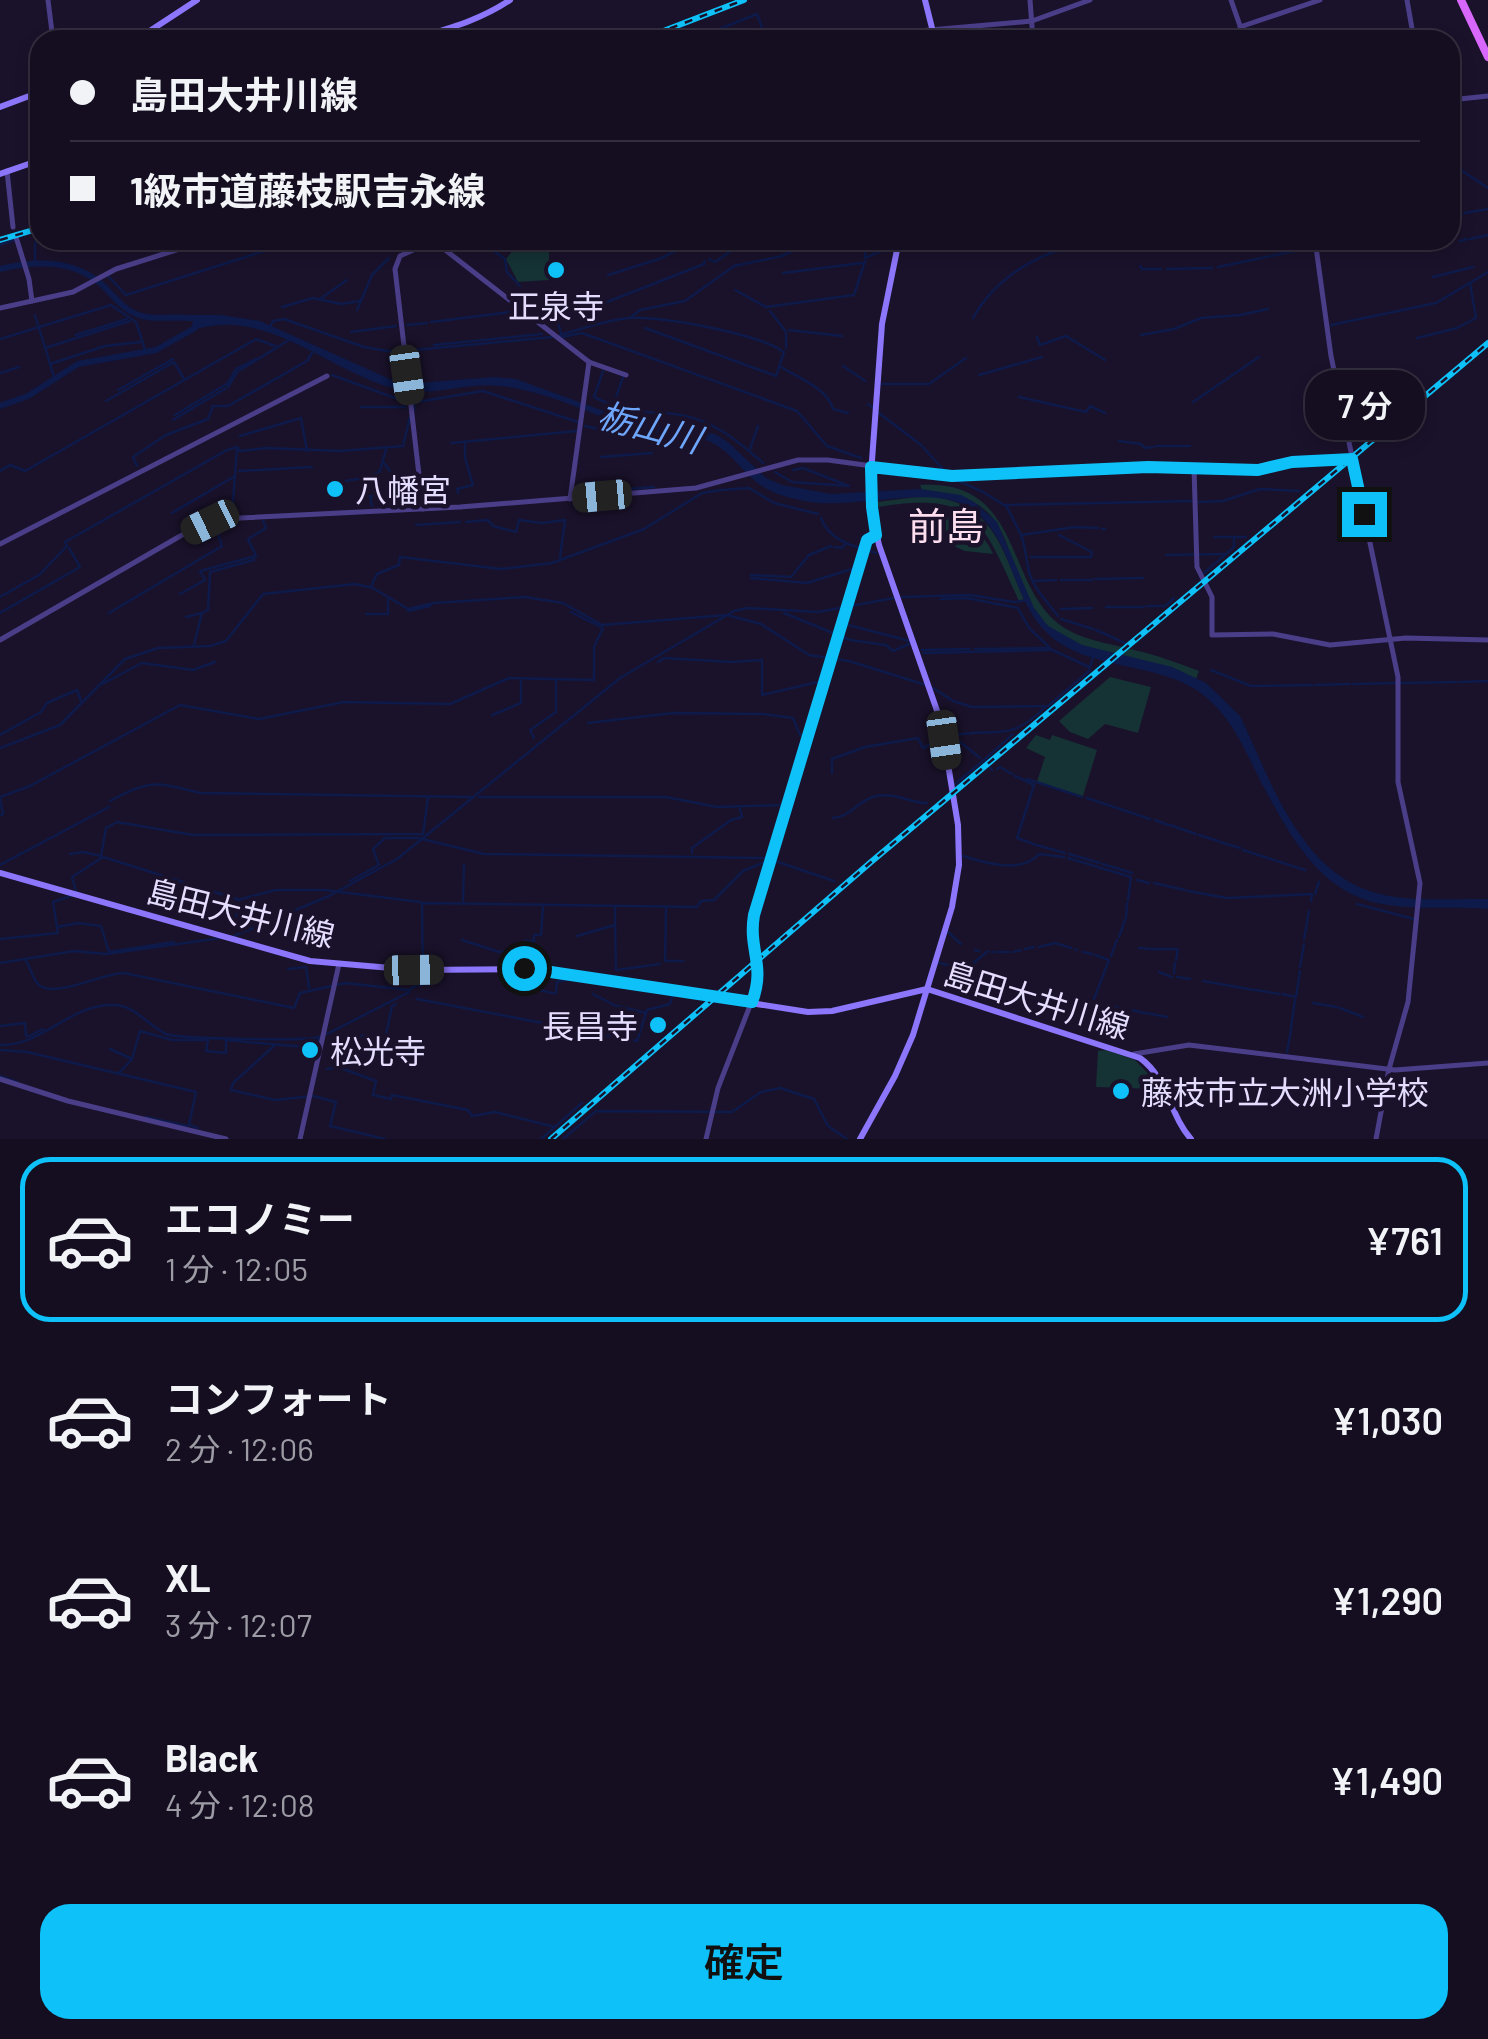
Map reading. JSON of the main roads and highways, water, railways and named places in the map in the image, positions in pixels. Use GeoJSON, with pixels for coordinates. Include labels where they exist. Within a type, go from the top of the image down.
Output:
{"type":"FeatureCollection","features":[{"type":"Feature","properties":{"kind":"main road"},"geometry":{"type":"LineString","coordinates":[[151,30],[197,0]]}},
{"type":"Feature","properties":{"kind":"main road"},"geometry":{"type":"LineString","coordinates":[[447,30],[510,0]]}},
{"type":"Feature","properties":{"kind":"main road"},"geometry":{"type":"LineString","coordinates":[[922,0],[933,30]]}},
{"type":"Feature","properties":{"kind":"main road"},"geometry":{"type":"LineString","coordinates":[[1462,0],[1488,57]]}},
{"type":"Feature","properties":{"kind":"main road"},"geometry":{"type":"LineString","coordinates":[[0,107],[30,96]]}},
{"type":"Feature","properties":{"kind":"main road"},"geometry":{"type":"LineString","coordinates":[[4,173],[30,164]]}},
{"type":"Feature","properties":{"kind":"main road"},"geometry":{"type":"LineString","coordinates":[[860,1139],[908,1047],[952,907],[959,865],[958,825],[944,738],[931,688],[876,535],[872,507],[871,467],[882,326],[897,250]]}},
{"type":"Feature","properties":{"kind":"main road","name":"島田大井川線"},"geometry":{"type":"LineString","coordinates":[[0,873],[310,961],[414,970],[534,969],[819,1012],[927,989],[1133,1054],[1154,1070],[1190,1139]]}},
{"type":"Feature","properties":{"kind":"water"},"geometry":{"type":"Polygon","coordinates":[[[184,315],[260,321],[392,380],[418,383],[516,379],[634,422],[715,434],[766,478],[782,485],[831,494],[920,489],[961,495],[997,522],[1034,608],[1048,626],[1082,645],[1172,667],[1206,683],[1240,716],[1287,815],[1320,859],[1340,876],[1364,889],[1394,897],[1488,899],[1488,909],[1388,905],[1364,899],[1326,876],[1296,842],[1238,737],[1216,707],[1189,686],[1169,677],[1103,661],[1062,645],[1033,617],[995,534],[970,508],[935,498],[824,503],[791,498],[760,485],[727,453],[708,441],[647,432],[519,389],[488,385],[425,392],[401,390],[374,382],[272,334],[219,325],[191,331],[193,321],[184,315]]]}},
{"type":"Feature","properties":{"kind":"waterway"},"geometry":{"type":"LineString","coordinates":[[717,30],[757,14],[763,30]]}},
{"type":"Feature","properties":{"kind":"waterway"},"geometry":{"type":"LineString","coordinates":[[1460,169],[1488,188]]}},
{"type":"Feature","properties":{"kind":"waterway"},"geometry":{"type":"LineString","coordinates":[[1465,213],[1488,209]]}},
{"type":"Feature","properties":{"kind":"waterway"},"geometry":{"type":"LineString","coordinates":[[1470,239],[1488,235]]}},
{"type":"Feature","properties":{"kind":"waterway"},"geometry":{"type":"LineString","coordinates":[[1460,241],[1467,239]]}},
{"type":"Feature","properties":{"kind":"waterway"},"geometry":{"type":"LineString","coordinates":[[0,245],[14,240]]}},
{"type":"Feature","properties":{"kind":"waterway"},"geometry":{"type":"LineString","coordinates":[[35,250],[35,262]]}},
{"type":"Feature","properties":{"kind":"waterway"},"geometry":{"type":"LineString","coordinates":[[109,277],[126,295],[268,250]]}},
{"type":"Feature","properties":{"kind":"waterway"},"geometry":{"type":"LineString","coordinates":[[492,250],[505,259],[507,272],[520,286]]}},
{"type":"Feature","properties":{"kind":"waterway"},"geometry":{"type":"LineString","coordinates":[[608,275],[678,250]]}},
{"type":"Feature","properties":{"kind":"waterway"},"geometry":{"type":"LineString","coordinates":[[709,259],[715,262],[732,250]]}},
{"type":"Feature","properties":{"kind":"waterway"},"geometry":{"type":"LineString","coordinates":[[631,317],[640,310],[685,301],[734,266],[795,250]]}},
{"type":"Feature","properties":{"kind":"waterway"},"geometry":{"type":"LineString","coordinates":[[865,250],[865,258],[881,251]]}},
{"type":"Feature","properties":{"kind":"waterway"},"geometry":{"type":"LineString","coordinates":[[973,318],[993,291],[1021,268],[1062,250]]}},
{"type":"Feature","properties":{"kind":"waterway"},"geometry":{"type":"LineString","coordinates":[[1218,267],[1300,250]]}},
{"type":"Feature","properties":{"kind":"waterway"},"geometry":{"type":"LineString","coordinates":[[357,310],[372,275],[389,258]]}},
{"type":"Feature","properties":{"kind":"waterway"},"geometry":{"type":"LineString","coordinates":[[557,315],[607,302],[705,261]]}},
{"type":"Feature","properties":{"kind":"waterway"},"geometry":{"type":"LineString","coordinates":[[735,290],[766,307],[854,295],[865,261]]}},
{"type":"Feature","properties":{"kind":"waterway"},"geometry":{"type":"LineString","coordinates":[[783,273],[862,263]]}},
{"type":"Feature","properties":{"kind":"waterway"},"geometry":{"type":"LineString","coordinates":[[0,269],[26,264],[76,269],[99,282],[136,314],[191,318]]}},
{"type":"Feature","properties":{"kind":"waterway"},"geometry":{"type":"LineString","coordinates":[[1140,266],[1161,269]]}},
{"type":"Feature","properties":{"kind":"waterway"},"geometry":{"type":"LineString","coordinates":[[1433,277],[1473,267]]}},
{"type":"Feature","properties":{"kind":"waterway"},"geometry":{"type":"LineString","coordinates":[[1167,269],[1212,268]]}},
{"type":"Feature","properties":{"kind":"waterway"},"geometry":{"type":"LineString","coordinates":[[1331,325],[1436,303],[1488,272]]}},
{"type":"Feature","properties":{"kind":"waterway"},"geometry":{"type":"LineString","coordinates":[[320,299],[347,280]]}},
{"type":"Feature","properties":{"kind":"waterway"},"geometry":{"type":"LineString","coordinates":[[1417,338],[1457,328],[1476,318],[1470,283]]}},
{"type":"Feature","properties":{"kind":"waterway"},"geometry":{"type":"LineString","coordinates":[[550,293],[562,337],[582,333],[797,411],[827,446],[861,458]]}},
{"type":"Feature","properties":{"kind":"waterway"},"geometry":{"type":"LineString","coordinates":[[282,307],[313,298],[341,304],[360,301]]}},
{"type":"Feature","properties":{"kind":"waterway"},"geometry":{"type":"LineString","coordinates":[[0,339],[111,305],[136,322],[146,353]]}},
{"type":"Feature","properties":{"kind":"waterway"},"geometry":{"type":"LineString","coordinates":[[1141,335],[1174,329],[1201,318],[1268,309]]}},
{"type":"Feature","properties":{"kind":"waterway"},"geometry":{"type":"LineString","coordinates":[[431,322],[519,311]]}},
{"type":"Feature","properties":{"kind":"waterway"},"geometry":{"type":"LineString","coordinates":[[770,311],[786,332],[786,348]]}},
{"type":"Feature","properties":{"kind":"waterway"},"geometry":{"type":"LineString","coordinates":[[35,315],[54,377]]}},
{"type":"Feature","properties":{"kind":"waterway"},"geometry":{"type":"LineString","coordinates":[[560,335],[612,321],[643,318],[731,332],[782,351]]}},
{"type":"Feature","properties":{"kind":"waterway"},"geometry":{"type":"LineString","coordinates":[[76,335],[127,319]]}},
{"type":"Feature","properties":{"kind":"waterway"},"geometry":{"type":"LineString","coordinates":[[270,327],[273,321],[284,319],[364,347],[393,352],[552,337]]}},
{"type":"Feature","properties":{"kind":"waterway"},"geometry":{"type":"LineString","coordinates":[[45,348],[130,321]]}},
{"type":"Feature","properties":{"kind":"waterway"},"geometry":{"type":"LineString","coordinates":[[407,325],[427,323]]}},
{"type":"Feature","properties":{"kind":"waterway"},"geometry":{"type":"LineString","coordinates":[[351,332],[396,326]]}},
{"type":"Feature","properties":{"kind":"waterway","name":"栃山川"},"geometry":{"type":"LineString","coordinates":[[0,406],[28,396],[78,364],[156,350],[195,328]]}},
{"type":"Feature","properties":{"kind":"waterway"},"geometry":{"type":"LineString","coordinates":[[645,328],[776,376],[784,352]]}},
{"type":"Feature","properties":{"kind":"waterway"},"geometry":{"type":"LineString","coordinates":[[789,330],[842,336]]}},
{"type":"Feature","properties":{"kind":"waterway"},"geometry":{"type":"LineString","coordinates":[[434,345],[542,334]]}},
{"type":"Feature","properties":{"kind":"waterway"},"geometry":{"type":"LineString","coordinates":[[1037,337],[1040,345],[1066,336],[1105,360]]}},
{"type":"Feature","properties":{"kind":"waterway"},"geometry":{"type":"LineString","coordinates":[[0,471],[10,465],[25,471],[256,339],[275,346]]}},
{"type":"Feature","properties":{"kind":"waterway"},"geometry":{"type":"LineString","coordinates":[[173,420],[228,387],[237,372],[289,340]]}},
{"type":"Feature","properties":{"kind":"waterway"},"geometry":{"type":"LineString","coordinates":[[50,364],[105,346],[140,342]]}},
{"type":"Feature","properties":{"kind":"waterway"},"geometry":{"type":"LineString","coordinates":[[137,466],[133,457],[166,435],[208,419],[213,406],[228,406],[307,361],[312,353]]}},
{"type":"Feature","properties":{"kind":"waterway"},"geometry":{"type":"LineString","coordinates":[[979,375],[1042,357]]}},
{"type":"Feature","properties":{"kind":"waterway"},"geometry":{"type":"LineString","coordinates":[[1193,402],[1259,357]]}},
{"type":"Feature","properties":{"kind":"waterway"},"geometry":{"type":"LineString","coordinates":[[882,384],[929,384],[966,358]]}},
{"type":"Feature","properties":{"kind":"waterway"},"geometry":{"type":"LineString","coordinates":[[118,390],[173,359]]}},
{"type":"Feature","properties":{"kind":"waterway"},"geometry":{"type":"LineString","coordinates":[[175,415],[228,383],[236,369],[256,359]]}},
{"type":"Feature","properties":{"kind":"waterway"},"geometry":{"type":"LineString","coordinates":[[106,401],[174,362],[184,379]]}},
{"type":"Feature","properties":{"kind":"waterway"},"geometry":{"type":"LineString","coordinates":[[843,366],[865,381]]}},
{"type":"Feature","properties":{"kind":"waterway"},"geometry":{"type":"LineString","coordinates":[[0,373],[19,367]]}},
{"type":"Feature","properties":{"kind":"waterway"},"geometry":{"type":"LineString","coordinates":[[781,367],[819,390],[833,409],[848,413]]}},
{"type":"Feature","properties":{"kind":"waterway"},"geometry":{"type":"LineString","coordinates":[[603,371],[594,397],[611,405]]}},
{"type":"Feature","properties":{"kind":"waterway"},"geometry":{"type":"LineString","coordinates":[[332,375],[406,402]]}},
{"type":"Feature","properties":{"kind":"waterway"},"geometry":{"type":"LineString","coordinates":[[623,377],[613,406],[701,421],[733,439],[763,463]]}},
{"type":"Feature","properties":{"kind":"waterway"},"geometry":{"type":"LineString","coordinates":[[414,410],[415,389]]}},
{"type":"Feature","properties":{"kind":"waterway"},"geometry":{"type":"LineString","coordinates":[[417,402],[483,391],[578,422]]}},
{"type":"Feature","properties":{"kind":"waterway"},"geometry":{"type":"LineString","coordinates":[[1019,397],[1086,412],[1090,406],[1105,413]]}},
{"type":"Feature","properties":{"kind":"waterway"},"geometry":{"type":"LineString","coordinates":[[868,404],[873,408]]}},
{"type":"Feature","properties":{"kind":"waterway"},"geometry":{"type":"LineString","coordinates":[[361,407],[405,407]]}},
{"type":"Feature","properties":{"kind":"waterway"},"geometry":{"type":"LineString","coordinates":[[879,413],[921,445],[950,477],[1007,507],[1020,533]]}},
{"type":"Feature","properties":{"kind":"waterway"},"geometry":{"type":"LineString","coordinates":[[0,597],[39,575],[67,546],[65,542],[227,450],[237,447],[240,451],[340,451],[403,446],[410,417]]}},
{"type":"Feature","properties":{"kind":"waterway"},"geometry":{"type":"LineString","coordinates":[[240,436],[301,418],[307,451]]}},
{"type":"Feature","properties":{"kind":"waterway"},"geometry":{"type":"LineString","coordinates":[[585,426],[636,438]]}},
{"type":"Feature","properties":{"kind":"waterway"},"geometry":{"type":"LineString","coordinates":[[750,449],[758,426]]}},
{"type":"Feature","properties":{"kind":"waterway"},"geometry":{"type":"LineString","coordinates":[[451,443],[577,431]]}},
{"type":"Feature","properties":{"kind":"waterway"},"geometry":{"type":"LineString","coordinates":[[1119,441],[1153,447]]}},
{"type":"Feature","properties":{"kind":"waterway"},"geometry":{"type":"LineString","coordinates":[[458,493],[457,489],[473,485],[465,442]]}},
{"type":"Feature","properties":{"kind":"waterway"},"geometry":{"type":"LineString","coordinates":[[1156,446],[1190,446]]}},
{"type":"Feature","properties":{"kind":"waterway"},"geometry":{"type":"LineString","coordinates":[[109,613],[222,546],[218,533],[231,526],[237,449]]}},
{"type":"Feature","properties":{"kind":"waterway"},"geometry":{"type":"LineString","coordinates":[[346,481],[380,471],[386,449]]}},
{"type":"Feature","properties":{"kind":"waterway"},"geometry":{"type":"LineString","coordinates":[[601,457],[652,453]]}},
{"type":"Feature","properties":{"kind":"waterway"},"geometry":{"type":"LineString","coordinates":[[372,506],[370,496],[391,496],[401,486],[384,463]]}},
{"type":"Feature","properties":{"kind":"waterway"},"geometry":{"type":"LineString","coordinates":[[239,471],[312,467]]}},
{"type":"Feature","properties":{"kind":"waterway"},"geometry":{"type":"LineString","coordinates":[[775,472],[792,482],[849,486],[803,468],[793,470]]}},
{"type":"Feature","properties":{"kind":"waterway"},"geometry":{"type":"LineString","coordinates":[[172,513],[235,476]]}},
{"type":"Feature","properties":{"kind":"waterway"},"geometry":{"type":"LineString","coordinates":[[580,493],[654,487]]}},
{"type":"Feature","properties":{"kind":"waterway"},"geometry":{"type":"LineString","coordinates":[[371,586],[377,574],[399,565],[400,557],[501,569],[552,563],[644,529],[702,493],[749,488],[774,503],[818,514]]}},
{"type":"Feature","properties":{"kind":"waterway"},"geometry":{"type":"LineString","coordinates":[[1199,502],[1223,501],[1260,489],[1299,491]]}},
{"type":"Feature","properties":{"kind":"waterway"},"geometry":{"type":"LineString","coordinates":[[1005,505],[1191,501]]}},
{"type":"Feature","properties":{"kind":"waterway"},"geometry":{"type":"LineString","coordinates":[[821,518],[836,538],[876,553]]}},
{"type":"Feature","properties":{"kind":"waterway"},"geometry":{"type":"LineString","coordinates":[[466,522],[488,520],[493,526],[516,532],[519,520],[565,520],[560,557]]}},
{"type":"Feature","properties":{"kind":"waterway"},"geometry":{"type":"LineString","coordinates":[[180,594],[205,580],[200,571],[256,556],[248,539],[266,528],[263,521]]}},
{"type":"Feature","properties":{"kind":"waterway"},"geometry":{"type":"LineString","coordinates":[[416,525],[460,522]]}},
{"type":"Feature","properties":{"kind":"waterway"},"geometry":{"type":"LineString","coordinates":[[1058,616],[1033,581],[1021,535],[1075,527],[1098,528]]}},
{"type":"Feature","properties":{"kind":"waterway"},"geometry":{"type":"LineString","coordinates":[[1031,557],[1091,557],[1092,552],[1059,535]]}},
{"type":"Feature","properties":{"kind":"waterway"},"geometry":{"type":"LineString","coordinates":[[1214,537],[1246,537]]}},
{"type":"Feature","properties":{"kind":"waterway"},"geometry":{"type":"LineString","coordinates":[[1204,573],[1234,547],[1234,537]]}},
{"type":"Feature","properties":{"kind":"waterway"},"geometry":{"type":"LineString","coordinates":[[834,547],[842,548],[845,544]]}},
{"type":"Feature","properties":{"kind":"waterway"},"geometry":{"type":"LineString","coordinates":[[751,575],[791,577],[809,555],[831,546]]}},
{"type":"Feature","properties":{"kind":"waterway"},"geometry":{"type":"LineString","coordinates":[[0,613],[80,567],[69,548]]}},
{"type":"Feature","properties":{"kind":"waterway"},"geometry":{"type":"LineString","coordinates":[[1166,555],[1226,554]]}},
{"type":"Feature","properties":{"kind":"waterway"},"geometry":{"type":"LineString","coordinates":[[194,645],[202,613],[208,610],[210,572],[254,560],[253,557]]}},
{"type":"Feature","properties":{"kind":"waterway"},"geometry":{"type":"LineString","coordinates":[[751,578],[807,583],[855,568]]}},
{"type":"Feature","properties":{"kind":"waterway"},"geometry":{"type":"LineString","coordinates":[[1095,579],[1143,578]]}},
{"type":"Feature","properties":{"kind":"waterway"},"geometry":{"type":"LineString","coordinates":[[1034,581],[1056,580]]}},
{"type":"Feature","properties":{"kind":"waterway"},"geometry":{"type":"LineString","coordinates":[[1061,580],[1092,580]]}},
{"type":"Feature","properties":{"kind":"waterway"},"geometry":{"type":"LineString","coordinates":[[0,748],[60,725],[125,659],[158,648],[210,646],[226,641],[263,594],[355,584],[373,588],[408,609],[434,603],[525,597],[563,603],[602,625],[727,615],[761,624],[809,655],[849,661],[926,685]]}},
{"type":"Feature","properties":{"kind":"waterway"},"geometry":{"type":"LineString","coordinates":[[902,597],[970,595],[1014,602],[1028,600]]}},
{"type":"Feature","properties":{"kind":"waterway"},"geometry":{"type":"LineString","coordinates":[[234,936],[329,896],[397,859],[620,678],[734,611],[747,608],[818,612],[894,598]]}},
{"type":"Feature","properties":{"kind":"waterway"},"geometry":{"type":"LineString","coordinates":[[941,599],[967,598],[1018,608],[1029,628],[1049,647]]}},
{"type":"Feature","properties":{"kind":"waterway"},"geometry":{"type":"LineString","coordinates":[[1147,606],[1165,606],[1174,598]]}},
{"type":"Feature","properties":{"kind":"waterway"},"geometry":{"type":"LineString","coordinates":[[366,614],[388,614],[388,600]]}},
{"type":"Feature","properties":{"kind":"waterway"},"geometry":{"type":"LineString","coordinates":[[408,611],[430,606]]}},
{"type":"Feature","properties":{"kind":"waterway"},"geometry":{"type":"LineString","coordinates":[[1106,607],[1144,607]]}},
{"type":"Feature","properties":{"kind":"waterway"},"geometry":{"type":"LineString","coordinates":[[1061,609],[1092,608]]}},
{"type":"Feature","properties":{"kind":"waterway"},"geometry":{"type":"LineString","coordinates":[[571,612],[601,627]]}},
{"type":"Feature","properties":{"kind":"waterway"},"geometry":{"type":"LineString","coordinates":[[186,617],[202,613]]}},
{"type":"Feature","properties":{"kind":"waterway"},"geometry":{"type":"LineString","coordinates":[[784,613],[850,640],[886,645],[893,651],[909,644]]}},
{"type":"Feature","properties":{"kind":"waterway"},"geometry":{"type":"LineString","coordinates":[[1061,619],[1093,629]]}},
{"type":"Feature","properties":{"kind":"waterway"},"geometry":{"type":"LineString","coordinates":[[844,624],[910,641]]}},
{"type":"Feature","properties":{"kind":"waterway"},"geometry":{"type":"LineString","coordinates":[[0,797],[30,786],[180,705],[259,719],[344,702],[450,704],[509,678],[594,680],[594,647],[603,628]]}},
{"type":"Feature","properties":{"kind":"waterway"},"geometry":{"type":"LineString","coordinates":[[1096,630],[1125,643]]}},
{"type":"Feature","properties":{"kind":"waterway"},"geometry":{"type":"LineString","coordinates":[[975,649],[1048,648],[1089,667]]}},
{"type":"Feature","properties":{"kind":"waterway"},"geometry":{"type":"LineString","coordinates":[[922,650],[970,649]]}},
{"type":"Feature","properties":{"kind":"waterway"},"geometry":{"type":"LineString","coordinates":[[923,653],[1049,650]]}},
{"type":"Feature","properties":{"kind":"waterway"},"geometry":{"type":"LineString","coordinates":[[933,688],[972,707],[1048,706],[1089,671],[1094,653]]}},
{"type":"Feature","properties":{"kind":"waterway"},"geometry":{"type":"LineString","coordinates":[[658,662],[664,658],[762,660],[762,695],[822,681]]}},
{"type":"Feature","properties":{"kind":"waterway"},"geometry":{"type":"LineString","coordinates":[[479,797],[666,797],[717,807],[783,805],[828,661]]}},
{"type":"Feature","properties":{"kind":"waterway"},"geometry":{"type":"LineString","coordinates":[[102,684],[142,663],[193,670],[215,662]]}},
{"type":"Feature","properties":{"kind":"waterway"},"geometry":{"type":"LineString","coordinates":[[1211,670],[1251,686],[1312,685]]}},
{"type":"Feature","properties":{"kind":"waterway"},"geometry":{"type":"LineString","coordinates":[[534,738],[530,730],[556,712],[556,679]]}},
{"type":"Feature","properties":{"kind":"waterway"},"geometry":{"type":"LineString","coordinates":[[492,715],[521,703],[521,681]]}},
{"type":"Feature","properties":{"kind":"waterway"},"geometry":{"type":"LineString","coordinates":[[1460,682],[1488,681]]}},
{"type":"Feature","properties":{"kind":"waterway"},"geometry":{"type":"LineString","coordinates":[[1401,683],[1457,682]]}},
{"type":"Feature","properties":{"kind":"waterway"},"geometry":{"type":"LineString","coordinates":[[1353,684],[1395,683]]}},
{"type":"Feature","properties":{"kind":"waterway"},"geometry":{"type":"LineString","coordinates":[[1315,685],[1350,684]]}},
{"type":"Feature","properties":{"kind":"waterway"},"geometry":{"type":"LineString","coordinates":[[0,735],[41,712],[47,703],[77,690],[81,701]]}},
{"type":"Feature","properties":{"kind":"waterway"},"geometry":{"type":"LineString","coordinates":[[947,737],[1009,730],[1032,719],[1045,707]]}},
{"type":"Feature","properties":{"kind":"waterway"},"geometry":{"type":"LineString","coordinates":[[588,723],[673,713],[763,714],[793,718],[800,735],[804,735]]}},
{"type":"Feature","properties":{"kind":"waterway"},"geometry":{"type":"LineString","coordinates":[[985,759],[1013,734]]}},
{"type":"Feature","properties":{"kind":"waterway"},"geometry":{"type":"LineString","coordinates":[[954,737],[980,758]]}},
{"type":"Feature","properties":{"kind":"waterway"},"geometry":{"type":"LineString","coordinates":[[832,773],[832,759],[865,747],[918,738],[923,748],[940,740]]}},
{"type":"Feature","properties":{"kind":"waterway"},"geometry":{"type":"LineString","coordinates":[[955,784],[984,760],[992,770]]}},
{"type":"Feature","properties":{"kind":"waterway"},"geometry":{"type":"LineString","coordinates":[[997,769],[1012,774]]}},
{"type":"Feature","properties":{"kind":"waterway"},"geometry":{"type":"LineString","coordinates":[[1015,776],[1034,785],[1017,838],[1031,843]]}},
{"type":"Feature","properties":{"kind":"waterway"},"geometry":{"type":"LineString","coordinates":[[1027,779],[1082,797]]}},
{"type":"Feature","properties":{"kind":"waterway"},"geometry":{"type":"LineString","coordinates":[[110,801],[154,785],[200,793],[471,797]]}},
{"type":"Feature","properties":{"kind":"waterway"},"geometry":{"type":"LineString","coordinates":[[833,818],[876,796],[927,803]]}},
{"type":"Feature","properties":{"kind":"waterway"},"geometry":{"type":"LineString","coordinates":[[70,854],[101,856],[106,828],[117,822],[193,835],[423,834],[428,798]]}},
{"type":"Feature","properties":{"kind":"waterway"},"geometry":{"type":"LineString","coordinates":[[1087,798],[1150,819]]}},
{"type":"Feature","properties":{"kind":"waterway"},"geometry":{"type":"LineString","coordinates":[[0,799],[0,815]]}},
{"type":"Feature","properties":{"kind":"waterway"},"geometry":{"type":"LineString","coordinates":[[26,961],[35,981],[44,988],[65,988],[124,973],[294,1008],[300,993],[345,983],[409,990],[423,981],[422,903],[697,907],[701,901],[714,900],[743,871],[767,861],[783,805]]}},
{"type":"Feature","properties":{"kind":"waterway"},"geometry":{"type":"LineString","coordinates":[[0,865],[109,807]]}},
{"type":"Feature","properties":{"kind":"waterway"},"geometry":{"type":"LineString","coordinates":[[692,853],[692,848],[731,820],[742,817],[740,809]]}},
{"type":"Feature","properties":{"kind":"waterway"},"geometry":{"type":"LineString","coordinates":[[1155,820],[1168,825]]}},
{"type":"Feature","properties":{"kind":"waterway"},"geometry":{"type":"LineString","coordinates":[[1170,825],[1196,834]]}},
{"type":"Feature","properties":{"kind":"waterway"},"geometry":{"type":"LineString","coordinates":[[1199,835],[1218,841]]}},
{"type":"Feature","properties":{"kind":"waterway"},"geometry":{"type":"LineString","coordinates":[[350,881],[379,865],[373,849],[385,838],[418,838],[484,854],[765,858]]}},
{"type":"Feature","properties":{"kind":"waterway"},"geometry":{"type":"LineString","coordinates":[[1220,842],[1240,848]]}},
{"type":"Feature","properties":{"kind":"waterway"},"geometry":{"type":"LineString","coordinates":[[1033,844],[1065,853]]}},
{"type":"Feature","properties":{"kind":"waterway"},"geometry":{"type":"LineString","coordinates":[[1243,850],[1305,870]]}},
{"type":"Feature","properties":{"kind":"waterway"},"geometry":{"type":"LineString","coordinates":[[963,856],[1013,865],[1039,854],[1064,857]]}},
{"type":"Feature","properties":{"kind":"waterway"},"geometry":{"type":"LineString","coordinates":[[1069,854],[1100,863]]}},
{"type":"Feature","properties":{"kind":"waterway"},"geometry":{"type":"LineString","coordinates":[[76,892],[72,877],[103,857],[237,899]]}},
{"type":"Feature","properties":{"kind":"waterway"},"geometry":{"type":"LineString","coordinates":[[1068,858],[1131,877],[1128,900]]}},
{"type":"Feature","properties":{"kind":"waterway"},"geometry":{"type":"LineString","coordinates":[[772,860],[834,881]]}},
{"type":"Feature","properties":{"kind":"waterway"},"geometry":{"type":"LineString","coordinates":[[1103,864],[1132,873]]}},
{"type":"Feature","properties":{"kind":"waterway"},"geometry":{"type":"LineString","coordinates":[[463,901],[464,865]]}},
{"type":"Feature","properties":{"kind":"waterway"},"geometry":{"type":"LineString","coordinates":[[1137,880],[1149,883]]}},
{"type":"Feature","properties":{"kind":"waterway"},"geometry":{"type":"LineString","coordinates":[[1315,894],[1319,882]]}},
{"type":"Feature","properties":{"kind":"waterway"},"geometry":{"type":"LineString","coordinates":[[1154,883],[1185,890]]}},
{"type":"Feature","properties":{"kind":"waterway"},"geometry":{"type":"LineString","coordinates":[[161,890],[188,901]]}},
{"type":"Feature","properties":{"kind":"waterway"},"geometry":{"type":"LineString","coordinates":[[191,905],[216,916],[236,919],[238,900],[275,890],[325,890],[420,902]]}},
{"type":"Feature","properties":{"kind":"waterway"},"geometry":{"type":"LineString","coordinates":[[1188,891],[1227,898],[1312,894],[1311,901]]}},
{"type":"Feature","properties":{"kind":"waterway"},"geometry":{"type":"LineString","coordinates":[[0,939],[58,933],[53,902],[71,896]]}},
{"type":"Feature","properties":{"kind":"waterway"},"geometry":{"type":"LineString","coordinates":[[1126,918],[1127,903]]}},
{"type":"Feature","properties":{"kind":"waterway"},"geometry":{"type":"LineString","coordinates":[[1357,904],[1414,919]]}},
{"type":"Feature","properties":{"kind":"waterway"},"geometry":{"type":"LineString","coordinates":[[462,940],[499,952],[525,948],[525,941],[534,941],[534,935],[541,935],[543,907]]}},
{"type":"Feature","properties":{"kind":"waterway"},"geometry":{"type":"LineString","coordinates":[[577,936],[615,925],[615,907]]}},
{"type":"Feature","properties":{"kind":"waterway"},"geometry":{"type":"LineString","coordinates":[[666,909],[665,961],[683,961]]}},
{"type":"Feature","properties":{"kind":"waterway"},"geometry":{"type":"LineString","coordinates":[[1304,939],[1309,911]]}},
{"type":"Feature","properties":{"kind":"waterway"},"geometry":{"type":"LineString","coordinates":[[287,916],[299,940]]}},
{"type":"Feature","properties":{"kind":"waterway"},"geometry":{"type":"LineString","coordinates":[[1119,937],[1125,920]]}},
{"type":"Feature","properties":{"kind":"waterway"},"geometry":{"type":"LineString","coordinates":[[57,927],[78,923],[101,926],[109,952],[174,942]]}},
{"type":"Feature","properties":{"kind":"waterway"},"geometry":{"type":"LineString","coordinates":[[615,925],[616,970],[660,964]]}},
{"type":"Feature","properties":{"kind":"waterway"},"geometry":{"type":"LineString","coordinates":[[948,932],[961,944]]}},
{"type":"Feature","properties":{"kind":"waterway"},"geometry":{"type":"LineString","coordinates":[[0,963],[74,951],[106,954],[221,938]]}},
{"type":"Feature","properties":{"kind":"waterway"},"geometry":{"type":"LineString","coordinates":[[1111,956],[1117,940]]}},
{"type":"Feature","properties":{"kind":"waterway"},"geometry":{"type":"LineString","coordinates":[[1039,947],[1055,943],[1071,948]]}},
{"type":"Feature","properties":{"kind":"waterway"},"geometry":{"type":"LineString","coordinates":[[1300,967],[1304,944]]}},
{"type":"Feature","properties":{"kind":"waterway"},"geometry":{"type":"LineString","coordinates":[[1025,949],[1034,947]]}},
{"type":"Feature","properties":{"kind":"waterway"},"geometry":{"type":"LineString","coordinates":[[1139,948],[1151,949]]}},
{"type":"Feature","properties":{"kind":"waterway"},"geometry":{"type":"LineString","coordinates":[[1153,949],[1178,949],[1176,960]]}},
{"type":"Feature","properties":{"kind":"waterway"},"geometry":{"type":"LineString","coordinates":[[975,950],[979,951]]}},
{"type":"Feature","properties":{"kind":"waterway"},"geometry":{"type":"LineString","coordinates":[[1013,952],[1021,950]]}},
{"type":"Feature","properties":{"kind":"waterway"},"geometry":{"type":"LineString","coordinates":[[939,963],[966,969],[988,951]]}},
{"type":"Feature","properties":{"kind":"waterway"},"geometry":{"type":"LineString","coordinates":[[997,952],[1009,952]]}},
{"type":"Feature","properties":{"kind":"waterway"},"geometry":{"type":"LineString","coordinates":[[1083,952],[1092,954]]}},
{"type":"Feature","properties":{"kind":"waterway"},"geometry":{"type":"LineString","coordinates":[[1094,999],[1109,960],[1095,955]]}},
{"type":"Feature","properties":{"kind":"waterway"},"geometry":{"type":"LineString","coordinates":[[1174,973],[1175,963]]}},
{"type":"Feature","properties":{"kind":"waterway"},"geometry":{"type":"LineString","coordinates":[[288,969],[306,967],[309,988]]}},
{"type":"Feature","properties":{"kind":"waterway"},"geometry":{"type":"LineString","coordinates":[[1282,994],[1296,997],[1300,971]]}},
{"type":"Feature","properties":{"kind":"waterway"},"geometry":{"type":"LineString","coordinates":[[420,986],[443,972]]}},
{"type":"Feature","properties":{"kind":"waterway"},"geometry":{"type":"LineString","coordinates":[[510,972],[512,983],[552,993],[556,993],[557,982],[584,980]]}},
{"type":"Feature","properties":{"kind":"waterway"},"geometry":{"type":"LineString","coordinates":[[1159,972],[1172,977]]}},
{"type":"Feature","properties":{"kind":"waterway"},"geometry":{"type":"LineString","coordinates":[[1177,977],[1190,979]]}},
{"type":"Feature","properties":{"kind":"waterway"},"geometry":{"type":"LineString","coordinates":[[1203,981],[1254,990]]}},
{"type":"Feature","properties":{"kind":"waterway"},"geometry":{"type":"LineString","coordinates":[[1256,990],[1279,994]]}},
{"type":"Feature","properties":{"kind":"waterway"},"geometry":{"type":"LineString","coordinates":[[327,1034],[409,992]]}},
{"type":"Feature","properties":{"kind":"waterway"},"geometry":{"type":"LineString","coordinates":[[593,994],[614,1005],[646,1013]]}},
{"type":"Feature","properties":{"kind":"waterway"},"geometry":{"type":"LineString","coordinates":[[417,999],[637,1041],[647,1010],[670,1004],[673,994]]}},
{"type":"Feature","properties":{"kind":"waterway"},"geometry":{"type":"LineString","coordinates":[[1291,1028],[1295,1000]]}},
{"type":"Feature","properties":{"kind":"waterway"},"geometry":{"type":"LineString","coordinates":[[1026,1006],[1052,1010],[1051,1014],[1088,1018],[1093,1003]]}},
{"type":"Feature","properties":{"kind":"waterway"},"geometry":{"type":"LineString","coordinates":[[1313,1003],[1337,1007]]}},
{"type":"Feature","properties":{"kind":"waterway"},"geometry":{"type":"LineString","coordinates":[[359,1036],[378,1035],[385,1039],[392,1006],[396,1004]]}},
{"type":"Feature","properties":{"kind":"waterway"},"geometry":{"type":"LineString","coordinates":[[0,1045],[29,1039],[98,1006],[114,1005],[128,1008],[175,1036],[319,1037]]}},
{"type":"Feature","properties":{"kind":"waterway"},"geometry":{"type":"LineString","coordinates":[[1113,1007],[1124,1009]]}},
{"type":"Feature","properties":{"kind":"waterway"},"geometry":{"type":"LineString","coordinates":[[1340,1008],[1363,1017]]}},
{"type":"Feature","properties":{"kind":"waterway"},"geometry":{"type":"LineString","coordinates":[[1133,1010],[1144,1013]]}},
{"type":"Feature","properties":{"kind":"waterway"},"geometry":{"type":"LineString","coordinates":[[1146,1013],[1167,1017]]}},
{"type":"Feature","properties":{"kind":"waterway"},"geometry":{"type":"LineString","coordinates":[[0,1026],[25,1023],[26,1036],[43,1029]]}},
{"type":"Feature","properties":{"kind":"waterway"},"geometry":{"type":"LineString","coordinates":[[1089,1029],[1109,1036]]}},
{"type":"Feature","properties":{"kind":"waterway"},"geometry":{"type":"LineString","coordinates":[[1287,1052],[1291,1030]]}},
{"type":"Feature","properties":{"kind":"waterway"},"geometry":{"type":"LineString","coordinates":[[132,1059],[140,1031],[172,1040],[208,1040],[206,1051],[226,1053],[226,1040],[305,1047],[318,1045],[319,1037]]}},
{"type":"Feature","properties":{"kind":"waterway"},"geometry":{"type":"LineString","coordinates":[[275,1045],[233,1083],[231,1090],[275,1100],[313,1096],[336,1102],[330,1126],[385,1139]]}},
{"type":"Feature","properties":{"kind":"waterway"},"geometry":{"type":"LineString","coordinates":[[110,1049],[132,1059],[119,1073]]}},
{"type":"Feature","properties":{"kind":"waterway"},"geometry":{"type":"LineString","coordinates":[[0,1050],[27,1052],[196,1092],[189,1125],[198,1128]]}},
{"type":"Feature","properties":{"kind":"waterway"},"geometry":{"type":"LineString","coordinates":[[327,1069],[338,1067],[376,1081],[373,1095],[468,1110],[472,1116],[495,1112],[555,1127]]}},
{"type":"Feature","properties":{"kind":"waterway"},"geometry":{"type":"LineString","coordinates":[[0,1076],[17,1082]]}},
{"type":"Feature","properties":{"kind":"waterway"},"geometry":{"type":"LineString","coordinates":[[563,1139],[596,1111],[732,1112],[761,1092],[780,1088],[814,1099],[828,1126],[847,1139]]}},
{"type":"Feature","properties":{"kind":"waterway"},"geometry":{"type":"LineString","coordinates":[[541,1139],[582,1103]]}},
{"type":"Feature","properties":{"kind":"waterway"},"geometry":{"type":"LineString","coordinates":[[146,1117],[187,1126]]}},
{"type":"Feature","properties":{"kind":"railway"},"geometry":{"type":"LineString","coordinates":[[666,30],[744,0]]}},
{"type":"Feature","properties":{"kind":"railway"},"geometry":{"type":"LineString","coordinates":[[0,240],[30,231]]}},
{"type":"Feature","properties":{"kind":"railway"},"geometry":{"type":"LineString","coordinates":[[551,1139],[871,862],[1488,343]]}},
{"type":"Feature","properties":{"kind":"place","name":"正泉寺"},"geometry":{"type":"Point","coordinates":[556,270]}},
{"type":"Feature","properties":{"kind":"place","name":"八幡宮"},"geometry":{"type":"Point","coordinates":[335,489]}},
{"type":"Feature","properties":{"kind":"place","name":"長昌寺"},"geometry":{"type":"Point","coordinates":[658,1025]}},
{"type":"Feature","properties":{"kind":"place","name":"松光寺"},"geometry":{"type":"Point","coordinates":[310,1050]}},
{"type":"Feature","properties":{"kind":"place","name":"藤枝市立大洲小学校"},"geometry":{"type":"Point","coordinates":[1121,1091]}},
{"type":"Feature","properties":{"kind":"district","name":"前島"},"geometry":{"type":"Point","coordinates":[946,525]}}]}
